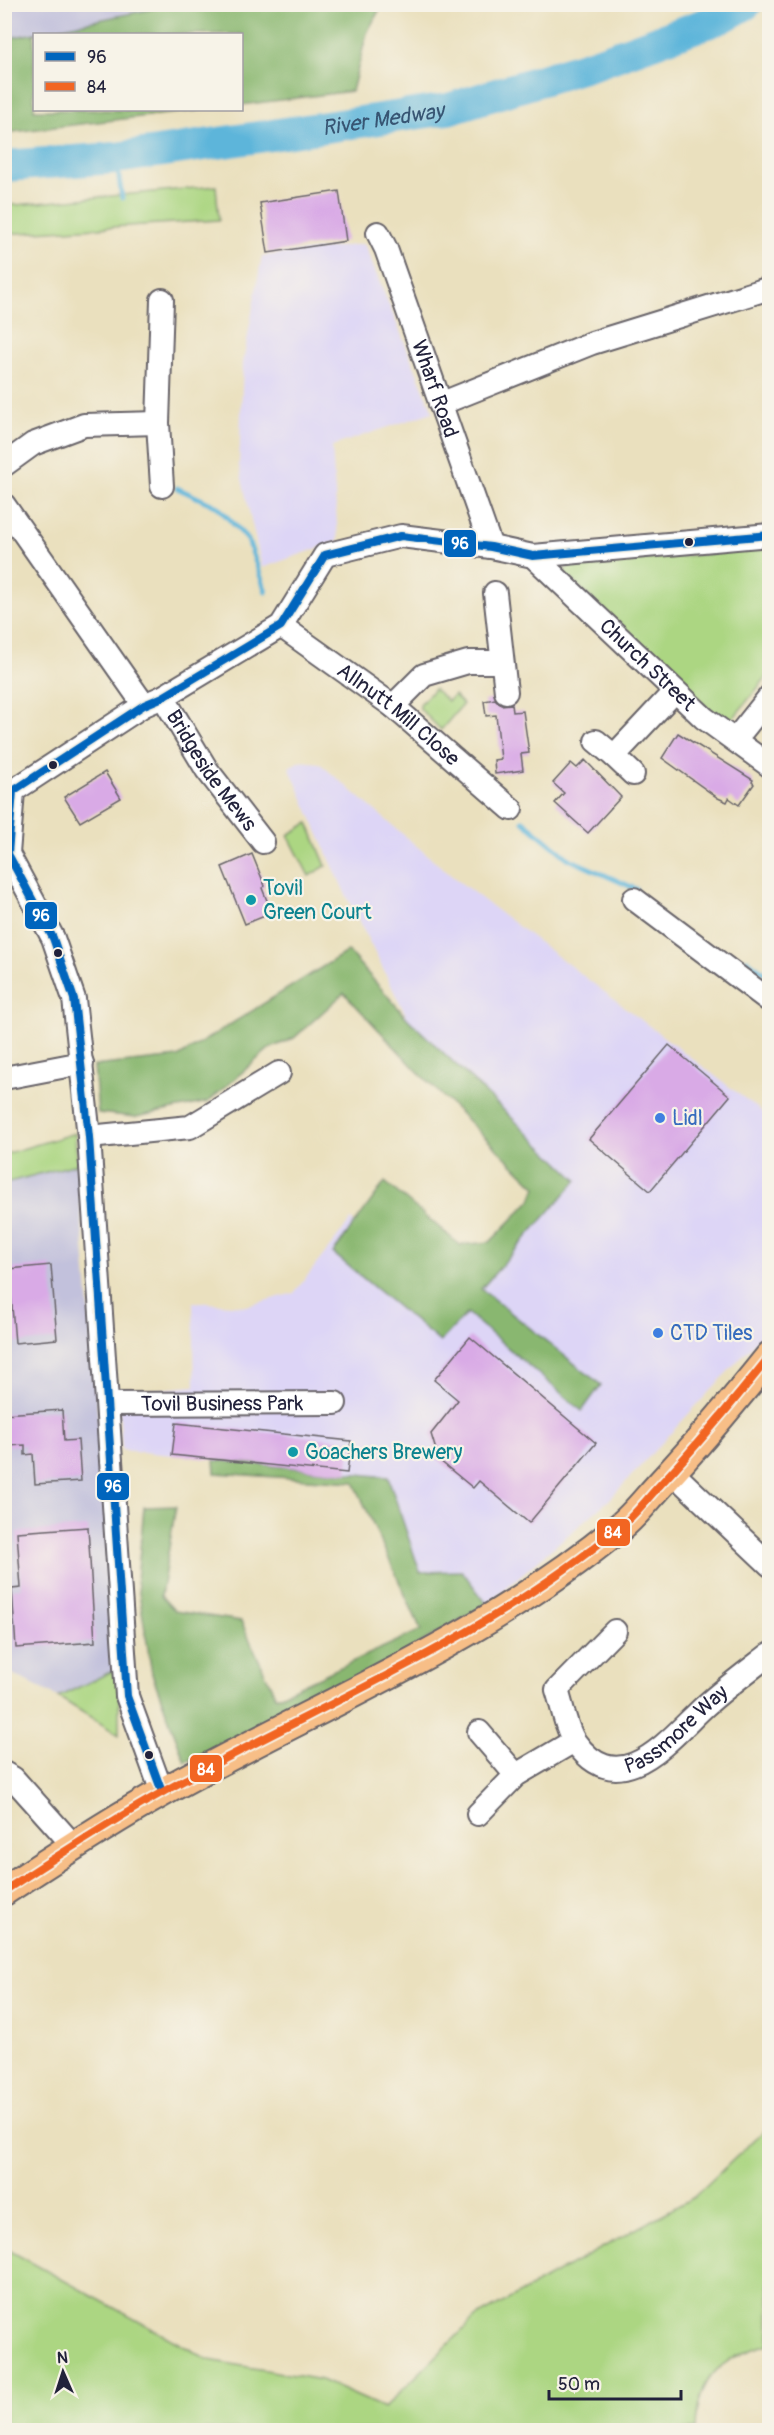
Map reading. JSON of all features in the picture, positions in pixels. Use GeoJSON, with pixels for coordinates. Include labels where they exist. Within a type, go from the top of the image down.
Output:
{"type":"FeatureCollection","features":[{"type":"Feature","properties":{"kind":"main road"},"geometry":{"type":"LineString","coordinates":[[4,1892],[73,1845],[162,1792],[396,1670],[516,1602],[566,1569],[622,1526],[672,1472],[770,1356]]}},
{"type":"Feature","properties":{"kind":"street","name":"Wharf Road"},"geometry":{"type":"LineString","coordinates":[[378,233],[386,249],[491,547]]}},
{"type":"Feature","properties":{"kind":"street"},"geometry":{"type":"LineString","coordinates":[[440,404],[592,344],[770,288]]}},
{"type":"Feature","properties":{"kind":"street"},"geometry":{"type":"LineString","coordinates":[[162,300],[158,423],[162,486]]}},
{"type":"Feature","properties":{"kind":"street"},"geometry":{"type":"LineString","coordinates":[[4,465],[33,444],[84,425],[158,423]]}},
{"type":"Feature","properties":{"kind":"street","name":"Bridgeside Mews"},"geometry":{"type":"LineString","coordinates":[[4,505],[263,842]]}},
{"type":"Feature","properties":{"kind":"street"},"geometry":{"type":"LineString","coordinates":[[162,1792],[127,1696],[88,1137],[74,999],[53,938],[6,854],[13,791],[153,701],[281,626],[325,555],[401,536],[491,547],[532,556],[770,535]]}},
{"type":"Feature","properties":{"kind":"street","name":"Church Street"},"geometry":{"type":"LineString","coordinates":[[532,556],[704,718],[770,766]]}},
{"type":"Feature","properties":{"kind":"street"},"geometry":{"type":"LineString","coordinates":[[495,593],[506,692]]}},
{"type":"Feature","properties":{"kind":"street","name":"Allnutt Mill Close"},"geometry":{"type":"LineString","coordinates":[[281,626],[393,706],[511,809]]}},
{"type":"Feature","properties":{"kind":"street"},"geometry":{"type":"LineString","coordinates":[[393,706],[424,675],[468,662],[502,662]]}},
{"type":"Feature","properties":{"kind":"street"},"geometry":{"type":"LineString","coordinates":[[614,756],[675,691]]}},
{"type":"Feature","properties":{"kind":"street"},"geometry":{"type":"LineString","coordinates":[[735,740],[770,696]]}},
{"type":"Feature","properties":{"kind":"street"},"geometry":{"type":"LineString","coordinates":[[596,741],[633,774]]}},
{"type":"Feature","properties":{"kind":"street"},"geometry":{"type":"LineString","coordinates":[[634,899],[770,1000]]}},
{"type":"Feature","properties":{"kind":"street"},"geometry":{"type":"LineString","coordinates":[[4,1078],[82,1063]]}},
{"type":"Feature","properties":{"kind":"street"},"geometry":{"type":"LineString","coordinates":[[88,1137],[189,1127],[279,1073]]}},
{"type":"Feature","properties":{"kind":"street","name":"Tovil Business Park"},"geometry":{"type":"LineString","coordinates":[[108,1404],[335,1403]]}},
{"type":"Feature","properties":{"kind":"street"},"geometry":{"type":"LineString","coordinates":[[672,1472],[770,1565]]}},
{"type":"Feature","properties":{"kind":"street","name":"Passmore Way"},"geometry":{"type":"LineString","coordinates":[[615,1631],[557,1690],[574,1741],[600,1766],[622,1769],[660,1751],[705,1706],[770,1654]]}},
{"type":"Feature","properties":{"kind":"street"},"geometry":{"type":"LineString","coordinates":[[479,1732],[516,1775]]}},
{"type":"Feature","properties":{"kind":"street"},"geometry":{"type":"LineString","coordinates":[[478,1814],[516,1775],[574,1741]]}},
{"type":"Feature","properties":{"kind":"street"},"geometry":{"type":"LineString","coordinates":[[4,1773],[13,1778],[73,1845]]}},
{"type":"Feature","properties":{"kind":"shaded area"},"geometry":{"type":"Polygon","coordinates":[[[5,5],[177,5],[33,33],[5,39],[5,5]]]}},
{"type":"Feature","properties":{"kind":"shaded area"},"geometry":{"type":"Polygon","coordinates":[[[364,244],[433,412],[332,446],[338,541],[262,568],[239,466],[243,363],[262,256],[364,244]]]}},
{"type":"Feature","properties":{"kind":"shaded area"},"geometry":{"type":"Polygon","coordinates":[[[300,761],[319,763],[453,877],[769,1117],[769,1327],[609,1500],[487,1604],[462,1571],[420,1572],[388,1477],[122,1450],[118,1393],[195,1386],[193,1302],[246,1306],[294,1293],[351,1220],[453,1301],[577,1180],[408,1019],[344,891],[289,767],[300,761]]]}},
{"type":"Feature","properties":{"kind":"shaded area"},"geometry":{"type":"Polygon","coordinates":[[[77,1164],[119,1668],[58,1697],[5,1670],[4,1183],[77,1164]]]}},
{"type":"Feature","properties":{"kind":"green space"},"geometry":{"type":"Polygon","coordinates":[[[177,4],[382,5],[367,33],[352,91],[243,105],[243,33],[34,33],[177,4]]]}},
{"type":"Feature","properties":{"kind":"green space"},"geometry":{"type":"Polygon","coordinates":[[[33,33],[33,111],[192,111],[5,133],[5,39],[33,33]]]}},
{"type":"Feature","properties":{"kind":"green space"},"geometry":{"type":"Polygon","coordinates":[[[216,186],[219,220],[5,234],[5,204],[16,205],[216,186]]]}},
{"type":"Feature","properties":{"kind":"green space"},"geometry":{"type":"Polygon","coordinates":[[[769,549],[769,674],[727,726],[562,571],[572,565],[769,549]]]}},
{"type":"Feature","properties":{"kind":"green space"},"geometry":{"type":"Polygon","coordinates":[[[434,689],[448,701],[454,695],[463,704],[441,730],[420,709],[420,704],[434,689]]]}},
{"type":"Feature","properties":{"kind":"green space"},"geometry":{"type":"Polygon","coordinates":[[[308,823],[326,866],[309,876],[288,835],[308,823]]]}},
{"type":"Feature","properties":{"kind":"green space"},"geometry":{"type":"Polygon","coordinates":[[[348,951],[408,1019],[577,1180],[481,1289],[601,1385],[582,1411],[467,1313],[440,1342],[333,1253],[385,1182],[460,1245],[490,1242],[531,1200],[536,1187],[422,1076],[344,993],[294,1038],[269,1049],[208,1102],[136,1117],[98,1113],[94,1066],[178,1057],[348,951]]]}},
{"type":"Feature","properties":{"kind":"green space"},"geometry":{"type":"Polygon","coordinates":[[[75,1133],[77,1164],[5,1183],[5,1154],[75,1133]]]}},
{"type":"Feature","properties":{"kind":"green space"},"geometry":{"type":"Polygon","coordinates":[[[214,1460],[388,1477],[420,1572],[462,1571],[487,1604],[301,1713],[185,1762],[152,1674],[137,1580],[144,1507],[176,1506],[161,1596],[175,1611],[241,1621],[276,1697],[421,1630],[354,1482],[215,1473],[214,1460]]]}},
{"type":"Feature","properties":{"kind":"green space"},"geometry":{"type":"Polygon","coordinates":[[[119,1668],[119,1735],[58,1697],[119,1668]]]}},
{"type":"Feature","properties":{"kind":"green space"},"geometry":{"type":"Polygon","coordinates":[[[769,2126],[769,2344],[737,2356],[714,2372],[701,2396],[696,2430],[5,2430],[5,2248],[209,2360],[321,2380],[384,2408],[475,2318],[694,2197],[769,2126]]]}},
{"type":"Feature","properties":{"kind":"building"},"geometry":{"type":"Polygon","coordinates":[[[339,191],[346,241],[268,253],[260,203],[339,191]]]}},
{"type":"Feature","properties":{"kind":"building"},"geometry":{"type":"Polygon","coordinates":[[[495,699],[501,705],[512,704],[513,712],[523,711],[529,753],[521,754],[523,770],[495,774],[494,760],[501,759],[496,715],[486,716],[484,701],[495,699]]]}},
{"type":"Feature","properties":{"kind":"building"},"geometry":{"type":"Polygon","coordinates":[[[678,733],[753,780],[754,784],[739,805],[729,798],[727,802],[718,798],[662,758],[678,733]]]}},
{"type":"Feature","properties":{"kind":"building"},"geometry":{"type":"Polygon","coordinates":[[[585,760],[621,797],[588,833],[555,803],[564,793],[553,783],[571,763],[577,768],[585,760]]]}},
{"type":"Feature","properties":{"kind":"building"},"geometry":{"type":"Polygon","coordinates":[[[105,772],[121,798],[80,822],[64,797],[105,772]]]}},
{"type":"Feature","properties":{"kind":"building","name":"Tovil Green Court"},"geometry":{"type":"Polygon","coordinates":[[[252,854],[265,886],[262,888],[272,913],[245,924],[222,867],[252,854]]]}},
{"type":"Feature","properties":{"kind":"building","name":"Lidl"},"geometry":{"type":"Polygon","coordinates":[[[669,1045],[730,1096],[650,1191],[589,1139],[669,1045]]]}},
{"type":"Feature","properties":{"kind":"building"},"geometry":{"type":"Polygon","coordinates":[[[51,1265],[57,1339],[15,1343],[9,1269],[51,1265]]]}},
{"type":"Feature","properties":{"kind":"building"},"geometry":{"type":"Polygon","coordinates":[[[470,1337],[596,1443],[529,1523],[479,1481],[473,1488],[439,1460],[431,1434],[458,1400],[434,1380],[470,1337]]]}},
{"type":"Feature","properties":{"kind":"building"},"geometry":{"type":"Polygon","coordinates":[[[62,1410],[64,1441],[78,1440],[81,1481],[35,1484],[33,1454],[25,1455],[25,1445],[6,1446],[4,1414],[62,1410]]]}},
{"type":"Feature","properties":{"kind":"building"},"geometry":{"type":"Polygon","coordinates":[[[176,1423],[351,1441],[347,1473],[172,1455],[176,1423]]]}},
{"type":"Feature","properties":{"kind":"building"},"geometry":{"type":"Polygon","coordinates":[[[88,1527],[95,1642],[16,1648],[12,1589],[21,1588],[17,1532],[88,1527]]]}},
{"type":"Feature","properties":{"kind":"waterway","name":"River Medway"},"geometry":{"type":"LineString","coordinates":[[4,166],[116,158],[448,109],[597,63],[721,18],[746,4]]}},
{"type":"Feature","properties":{"kind":"waterway"},"geometry":{"type":"LineString","coordinates":[[116,158],[122,198]]}},
{"type":"Feature","properties":{"kind":"waterway"},"geometry":{"type":"LineString","coordinates":[[177,488],[218,507],[248,540],[266,592]]}},
{"type":"Feature","properties":{"kind":"waterway"},"geometry":{"type":"LineString","coordinates":[[523,821],[569,859],[636,889]]}},
{"type":"Feature","properties":{"kind":"waterway"},"geometry":{"type":"LineString","coordinates":[[747,960],[770,977]]}},
{"type":"Feature","properties":{"kind":"transit line","name":"96"},"geometry":{"type":"LineString","coordinates":[[162,1792],[127,1696],[89,1137],[74,999],[53,938],[8,854],[13,791],[144,705],[163,697],[281,626],[325,555],[401,536],[491,547],[533,556],[770,535]]}},
{"type":"Feature","properties":{"kind":"transit line","name":"84"},"geometry":{"type":"LineString","coordinates":[[4,1891],[141,1804],[455,1639],[512,1605],[567,1568],[635,1513],[702,1438],[770,1356]]}},
{"type":"Feature","properties":{"kind":"place","name":"Tovil Green Court"},"geometry":{"type":"Point","coordinates":[251,900]}},
{"type":"Feature","properties":{"kind":"place","name":"Lidl"},"geometry":{"type":"Point","coordinates":[660,1118]}},
{"type":"Feature","properties":{"kind":"place","name":"CTD Tiles"},"geometry":{"type":"Point","coordinates":[658,1333]}},
{"type":"Feature","properties":{"kind":"place","name":"Goachers Brewery"},"geometry":{"type":"Point","coordinates":[293,1452]}}]}
